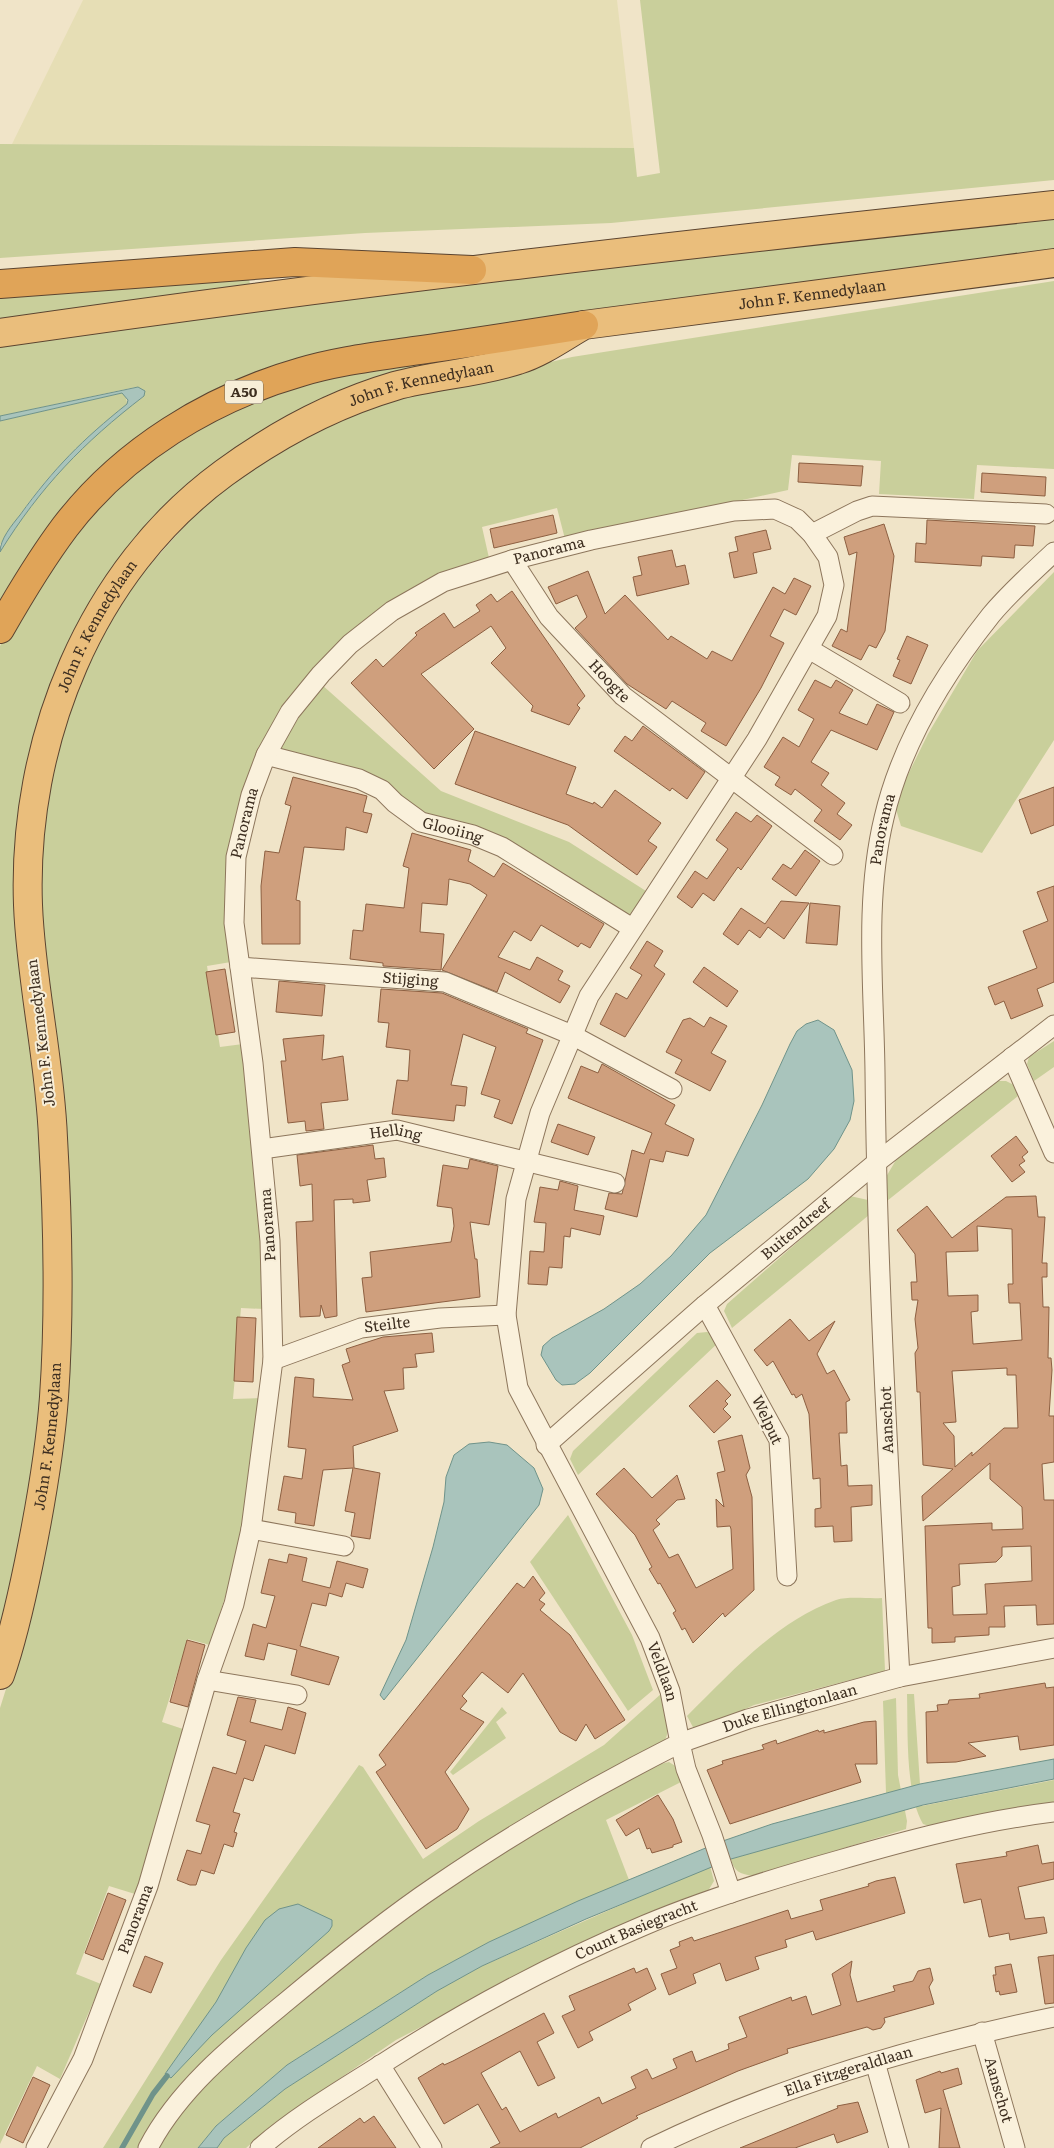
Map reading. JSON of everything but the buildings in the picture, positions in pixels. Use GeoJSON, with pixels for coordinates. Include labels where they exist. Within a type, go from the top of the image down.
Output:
{"type":"FeatureCollection","features":[{"type":"Feature","properties":{"kind":"highway"},"geometry":{"type":"LineString","coordinates":[[0,333],[223,301],[472,270],[796,232],[1054,205]]}},
{"type":"Feature","properties":{"kind":"highway"},"geometry":{"type":"LineString","coordinates":[[0,284],[295,262],[472,270]]}},
{"type":"Feature","properties":{"kind":"highway","name":"John F. Kennedylaan"},"geometry":{"type":"LineString","coordinates":[[0,1676],[13,1637],[36,1527],[54,1400],[58,1290],[53,1133],[32,953],[27,860],[30,829],[42,757],[67,677],[103,608],[129,569],[190,502],[220,476],[253,453],[332,409],[396,386],[520,360],[584,325],[1054,263]]}},
{"type":"Feature","properties":{"kind":"highway","name":"A50"},"geometry":{"type":"LineString","coordinates":[[0,629],[66,526],[96,491],[129,461],[176,426],[222,402],[302,371],[346,362],[584,325]]}},
{"type":"Feature","properties":{"kind":"street"},"geometry":{"type":"LineString","coordinates":[[812,534],[856,511],[872,506],[1046,514]]}},
{"type":"Feature","properties":{"kind":"street","name":"Panorama"},"geometry":{"type":"LineString","coordinates":[[36,2148],[83,2059],[148,1886],[207,1680],[234,1604],[251,1529],[273,1360],[270,1240],[262,1149],[234,923],[236,857],[250,795],[266,754],[290,712],[321,674],[350,644],[392,611],[443,582],[512,560],[591,540],[734,511],[775,509],[797,520],[812,534],[828,557],[834,586],[828,616],[732,778],[589,996],[540,1113],[516,1199],[506,1315],[518,1388],[546,1445]]}},
{"type":"Feature","properties":{"kind":"street","name":"Panorama"},"geometry":{"type":"LineString","coordinates":[[877,1162],[873,882],[884,816],[903,759],[924,716],[957,661],[993,614],[1054,552]]}},
{"type":"Feature","properties":{"kind":"street","name":"Hoogte"},"geometry":{"type":"LineString","coordinates":[[512,560],[549,616],[610,684],[623,696],[732,778]]}},
{"type":"Feature","properties":{"kind":"street"},"geometry":{"type":"LineString","coordinates":[[810,649],[900,703]]}},
{"type":"Feature","properties":{"kind":"street","name":"Glooiing"},"geometry":{"type":"LineString","coordinates":[[266,754],[359,779],[382,790],[421,822],[473,835],[502,847],[632,928]]}},
{"type":"Feature","properties":{"kind":"street"},"geometry":{"type":"LineString","coordinates":[[732,778],[833,855]]}},
{"type":"Feature","properties":{"kind":"street","name":"Stijging"},"geometry":{"type":"LineString","coordinates":[[240,968],[445,982],[572,1034]]}},
{"type":"Feature","properties":{"kind":"street","name":"Buitendreef"},"geometry":{"type":"LineString","coordinates":[[546,1445],[705,1305],[877,1162],[1054,1025]]}},
{"type":"Feature","properties":{"kind":"street"},"geometry":{"type":"LineString","coordinates":[[572,1034],[672,1089]]}},
{"type":"Feature","properties":{"kind":"street"},"geometry":{"type":"LineString","coordinates":[[1012,1057],[1054,1154]]}},
{"type":"Feature","properties":{"kind":"street","name":"Helling"},"geometry":{"type":"LineString","coordinates":[[262,1149],[397,1130],[526,1162]]}},
{"type":"Feature","properties":{"kind":"street"},"geometry":{"type":"LineString","coordinates":[[526,1162],[615,1183]]}},
{"type":"Feature","properties":{"kind":"street","name":"Aanschot"},"geometry":{"type":"LineString","coordinates":[[877,1162],[890,1500],[900,1677]]}},
{"type":"Feature","properties":{"kind":"street","name":"Welput"},"geometry":{"type":"LineString","coordinates":[[705,1305],[779,1440],[787,1576]]}},
{"type":"Feature","properties":{"kind":"street","name":"Steilte"},"geometry":{"type":"LineString","coordinates":[[273,1360],[361,1328],[440,1318],[506,1315]]}},
{"type":"Feature","properties":{"kind":"street","name":"Veldlaan"},"geometry":{"type":"LineString","coordinates":[[546,1445],[573,1490],[650,1638],[670,1691],[680,1744]]}},
{"type":"Feature","properties":{"kind":"street"},"geometry":{"type":"LineString","coordinates":[[251,1529],[344,1546]]}},
{"type":"Feature","properties":{"kind":"street","name":"Duke Ellingtonlaan"},"geometry":{"type":"LineString","coordinates":[[680,1744],[748,1719],[900,1677],[1054,1648]]}},
{"type":"Feature","properties":{"kind":"street"},"geometry":{"type":"LineString","coordinates":[[207,1680],[296,1695]]}},
{"type":"Feature","properties":{"kind":"street"},"geometry":{"type":"LineString","coordinates":[[148,2148],[170,2112],[185,2095],[258,2025],[411,1904],[522,1831],[680,1744],[688,1776],[712,1835],[731,1893]]}},
{"type":"Feature","properties":{"kind":"street","name":"Count Basiegracht"},"geometry":{"type":"LineString","coordinates":[[260,2148],[313,2107],[432,2031],[575,1956],[647,1924],[731,1893],[916,1837],[1010,1818],[1054,1812]]}},
{"type":"Feature","properties":{"kind":"street","name":"Ella Fitzgeraldlaan"},"geometry":{"type":"LineString","coordinates":[[651,2148],[685,2131],[786,2090],[982,2032],[1054,2017]]}},
{"type":"Feature","properties":{"kind":"street","name":"Aanschot"},"geometry":{"type":"LineString","coordinates":[[982,2032],[1015,2148]]}},
{"type":"Feature","properties":{"kind":"street"},"geometry":{"type":"LineString","coordinates":[[876,2062],[899,2148]]}},
{"type":"Feature","properties":{"kind":"street"},"geometry":{"type":"LineString","coordinates":[[380,2065],[432,2148]]}},
{"type":"Feature","properties":{"kind":"shaded area"},"geometry":{"type":"Polygon","coordinates":[[[83,0],[617,0],[634,148],[12,144],[83,0]]]}},
{"type":"Feature","properties":{"kind":"green space"},"geometry":{"type":"Polygon","coordinates":[[[640,0],[1054,0],[1054,180],[611,223],[365,233],[0,258],[0,144],[634,148],[637,177],[660,173],[640,0]]]}},
{"type":"Feature","properties":{"kind":"green space"},"geometry":{"type":"Polygon","coordinates":[[[1054,219],[1054,253],[208,397],[0,608],[0,552],[15,527],[62,467],[108,423],[144,396],[138,387],[0,416],[0,344],[622,264],[1054,219]]]}},
{"type":"Feature","properties":{"kind":"green space"},"geometry":{"type":"Polygon","coordinates":[[[249,279],[251,289],[0,324],[0,298],[249,279]]]}},
{"type":"Feature","properties":{"kind":"green space"},"geometry":{"type":"Polygon","coordinates":[[[1054,281],[1054,469],[977,465],[974,499],[879,494],[881,461],[792,455],[788,490],[565,539],[557,508],[482,527],[489,558],[374,617],[255,766],[231,962],[207,966],[220,1047],[243,1044],[256,1142],[264,1309],[241,1308],[233,1399],[262,1398],[241,1546],[210,1645],[188,1639],[162,1722],[189,1731],[135,1894],[109,1886],[76,1974],[101,1984],[60,2079],[37,2066],[0,2144],[0,1708],[22,1638],[46,1529],[44,952],[39,871],[47,792],[64,722],[94,646],[140,576],[198,511],[264,459],[337,418],[397,398],[572,357],[1054,281]]]}},
{"type":"Feature","properties":{"kind":"green space"},"geometry":{"type":"Polygon","coordinates":[[[478,355],[396,375],[181,496],[116,564],[73,631],[41,710],[23,784],[20,951],[40,1143],[49,1290],[41,1405],[24,1524],[0,1636],[0,646],[12,624],[74,534],[136,471],[220,416],[307,384],[393,366],[478,355]]]}},
{"type":"Feature","properties":{"kind":"green space"},"geometry":{"type":"Polygon","coordinates":[[[122,393],[126,394],[127,404],[57,468],[28,504],[0,545],[0,421],[122,393]]]}},
{"type":"Feature","properties":{"kind":"green space"},"geometry":{"type":"Polygon","coordinates":[[[1054,572],[1054,740],[982,853],[901,826],[894,803],[928,734],[977,651],[1054,572]]]}},
{"type":"Feature","properties":{"kind":"green space"},"geometry":{"type":"Polygon","coordinates":[[[321,684],[441,791],[569,842],[646,891],[629,918],[422,816],[278,749],[321,684]]]}},
{"type":"Feature","properties":{"kind":"green space"},"geometry":{"type":"Polygon","coordinates":[[[1054,1041],[1054,1067],[1034,1081],[1027,1064],[1029,1057],[1054,1041]]]}},
{"type":"Feature","properties":{"kind":"green space"},"geometry":{"type":"Polygon","coordinates":[[[994,1081],[1006,1081],[1014,1085],[1018,1096],[887,1201],[886,1177],[896,1160],[994,1081]]]}},
{"type":"Feature","properties":{"kind":"green space"},"geometry":{"type":"Polygon","coordinates":[[[850,1196],[868,1200],[869,1215],[732,1328],[724,1311],[727,1304],[850,1196]]]}},
{"type":"Feature","properties":{"kind":"green space"},"geometry":{"type":"Polygon","coordinates":[[[707,1332],[715,1334],[719,1342],[578,1475],[570,1459],[573,1451],[697,1333],[707,1332]]]}},
{"type":"Feature","properties":{"kind":"green space"},"geometry":{"type":"Polygon","coordinates":[[[568,1515],[632,1635],[653,1690],[628,1711],[530,1562],[568,1515]]]}},
{"type":"Feature","properties":{"kind":"green space"},"geometry":{"type":"Polygon","coordinates":[[[882,1598],[885,1671],[754,1705],[718,1722],[694,1729],[687,1716],[738,1666],[793,1621],[814,1609],[836,1600],[882,1598]]]}},
{"type":"Feature","properties":{"kind":"green space"},"geometry":{"type":"Polygon","coordinates":[[[662,1693],[668,1726],[663,1744],[402,1902],[264,2006],[214,2054],[142,2148],[103,2148],[221,1960],[359,1765],[363,1767],[423,1859],[479,1821],[604,1745],[662,1693]]]}},
{"type":"Feature","properties":{"kind":"green space"},"geometry":{"type":"Polygon","coordinates":[[[907,1694],[914,1694],[920,1784],[916,1785],[922,1806],[1054,1780],[1054,1802],[929,1826],[923,1824],[917,1811],[910,1779],[907,1694]]]}},
{"type":"Feature","properties":{"kind":"green space"},"geometry":{"type":"Polygon","coordinates":[[[896,1698],[898,1775],[907,1821],[906,1829],[753,1876],[736,1870],[731,1859],[899,1811],[895,1791],[886,1793],[883,1701],[896,1698]]]}},
{"type":"Feature","properties":{"kind":"green space"},"geometry":{"type":"Polygon","coordinates":[[[502,1707],[507,1713],[496,1722],[506,1738],[453,1775],[450,1772],[502,1707]]]}},
{"type":"Feature","properties":{"kind":"green space"},"geometry":{"type":"Polygon","coordinates":[[[669,1762],[680,1769],[683,1781],[606,1820],[629,1880],[489,1942],[428,1975],[287,2065],[216,2126],[198,2148],[155,2148],[183,2108],[235,2055],[312,1990],[398,1922],[466,1875],[535,1833],[652,1766],[669,1762]]]}},
{"type":"Feature","properties":{"kind":"green space"},"geometry":{"type":"Polygon","coordinates":[[[710,1866],[714,1881],[708,1891],[580,1944],[396,2040],[279,2120],[246,2148],[217,2148],[224,2138],[285,2089],[437,1991],[482,1966],[710,1866]]]}},
{"type":"Feature","properties":{"kind":"water"},"geometry":{"type":"Polygon","coordinates":[[[138,387],[145,391],[144,396],[122,413],[64,467],[31,506],[0,552],[7,532],[45,483],[82,443],[127,404],[128,400],[122,393],[0,421],[0,416],[138,387]]]}},
{"type":"Feature","properties":{"kind":"water"},"geometry":{"type":"Polygon","coordinates":[[[818,1020],[834,1030],[852,1070],[854,1101],[850,1120],[834,1149],[808,1179],[710,1253],[590,1373],[575,1384],[562,1385],[556,1380],[541,1355],[543,1346],[552,1338],[604,1309],[640,1284],[671,1256],[706,1215],[797,1031],[806,1024],[818,1020]]]}},
{"type":"Feature","properties":{"kind":"water"},"geometry":{"type":"Polygon","coordinates":[[[489,1442],[507,1445],[534,1468],[543,1489],[539,1505],[384,1700],[380,1695],[406,1640],[433,1547],[444,1502],[446,1477],[454,1455],[469,1444],[489,1442]]]}},
{"type":"Feature","properties":{"kind":"water"},"geometry":{"type":"Polygon","coordinates":[[[1054,1759],[1054,1779],[923,1805],[731,1859],[586,1919],[482,1966],[437,1991],[285,2089],[224,2138],[217,2148],[198,2148],[216,2126],[287,2065],[428,1975],[489,1942],[578,1901],[720,1842],[772,1824],[920,1784],[1054,1759]]]}},
{"type":"Feature","properties":{"kind":"water"},"geometry":{"type":"Polygon","coordinates":[[[298,1904],[332,1920],[332,1926],[329,1931],[212,2035],[171,2078],[165,2074],[216,2002],[246,1948],[265,1920],[279,1909],[298,1904]]]}},
{"type":"Feature","properties":{"kind":"waterway"},"geometry":{"type":"LineString","coordinates":[[122,2148],[153,2094],[167,2076]]}}]}
